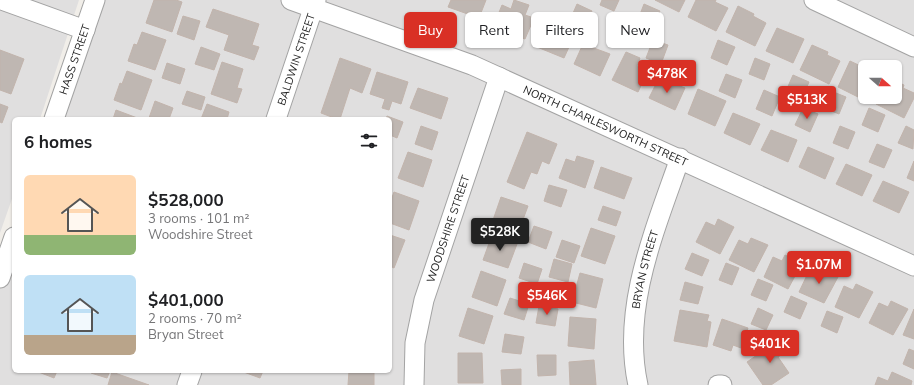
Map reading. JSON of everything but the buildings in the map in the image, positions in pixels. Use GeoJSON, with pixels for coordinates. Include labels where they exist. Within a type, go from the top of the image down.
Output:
{"type":"FeatureCollection","features":[{"type":"Feature","properties":{"kind":"street"},"geometry":{"type":"LineString","coordinates":[[2,0],[85,30]]}},
{"type":"Feature","properties":{"kind":"street","name":"HASS STREET"},"geometry":{"type":"LineString","coordinates":[[55,117],[95,0]]}},
{"type":"Feature","properties":{"kind":"street","name":"NORTH CHARLESWORTH STREET"},"geometry":{"type":"LineString","coordinates":[[291,0],[314,4],[499,77],[680,158],[914,266]]}},
{"type":"Feature","properties":{"kind":"street"},"geometry":{"type":"LineString","coordinates":[[814,0],[914,47]]}},
{"type":"Feature","properties":{"kind":"street","name":"BALDWIN STREET"},"geometry":{"type":"LineString","coordinates":[[277,117],[314,4]]}},
{"type":"Feature","properties":{"kind":"street","name":"WOODSHIRE STREET"},"geometry":{"type":"LineString","coordinates":[[414,385],[415,343],[424,300],[499,77]]}},
{"type":"Feature","properties":{"kind":"street","name":"BRYAN STREET"},"geometry":{"type":"LineString","coordinates":[[638,385],[633,350],[635,302],[643,269],[680,158]]}},
{"type":"Feature","properties":{"kind":"street"},"geometry":{"type":"LineString","coordinates":[[0,278],[12,243]]}},
{"type":"Feature","properties":{"kind":"street"},"geometry":{"type":"LineString","coordinates":[[187,385],[191,373]]}},
{"type":"Feature","properties":{"kind":"shaded area"},"geometry":{"type":"Polygon","coordinates":[[[0,0],[79,0],[41,117],[12,117],[12,199],[0,233],[0,0]]]}},
{"type":"Feature","properties":{"kind":"shaded area"},"geometry":{"type":"Polygon","coordinates":[[[99,0],[914,0],[914,385],[0,385],[0,288],[12,253],[12,373],[392,373],[392,117],[59,117],[99,0]]]}}]}
